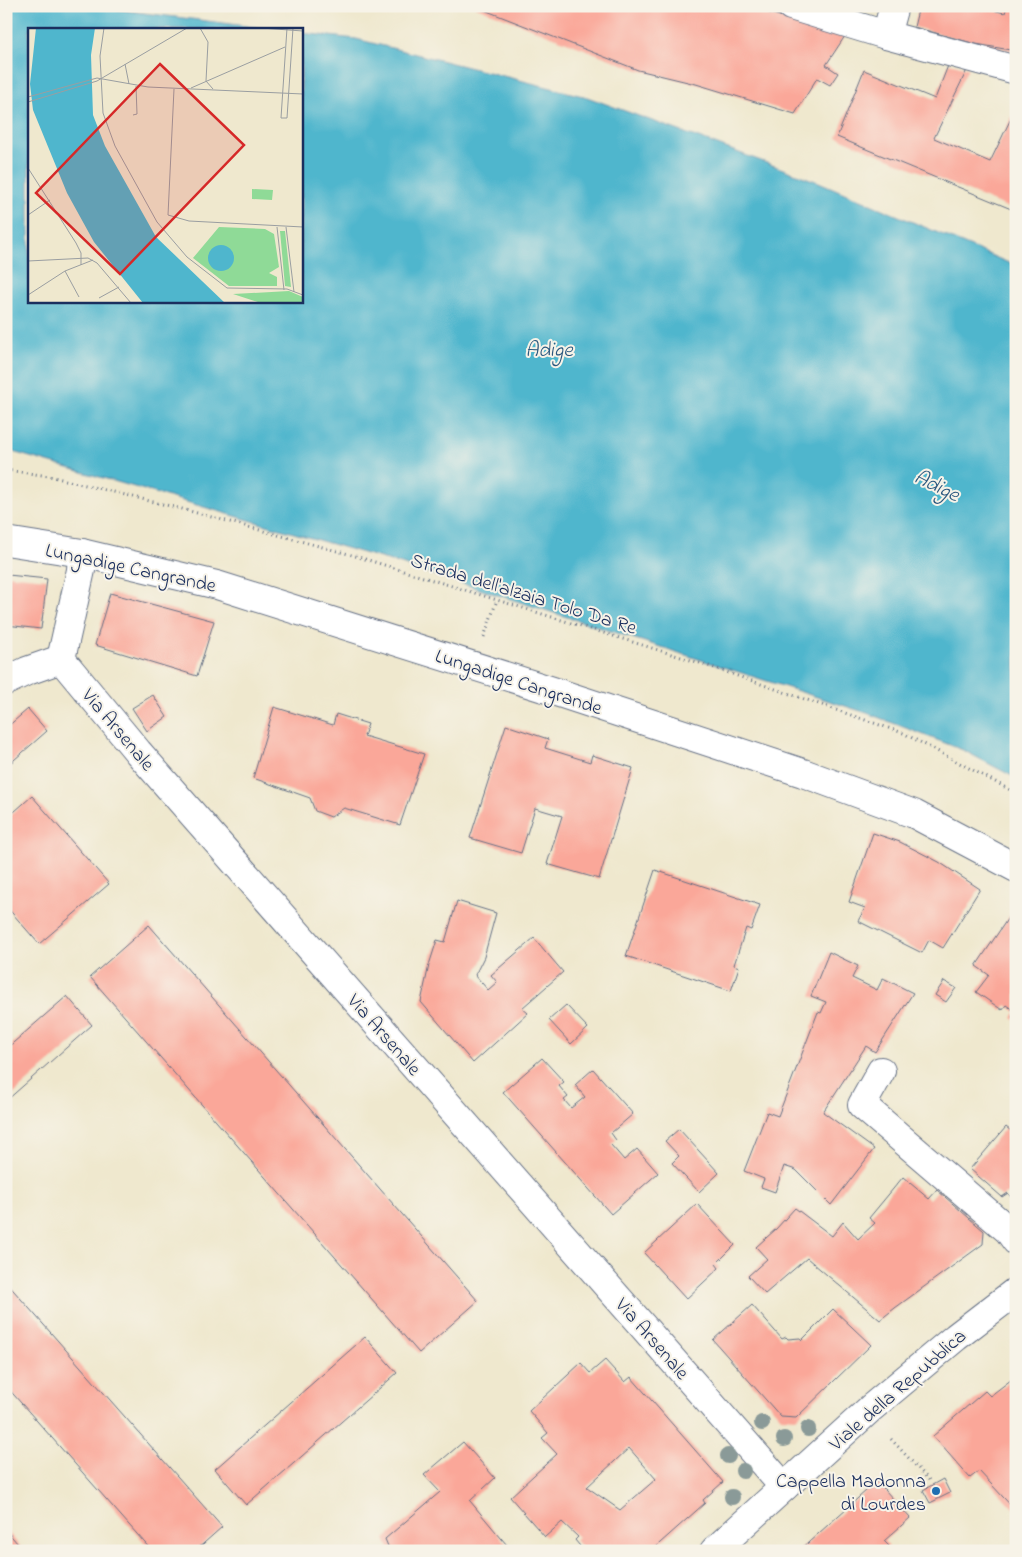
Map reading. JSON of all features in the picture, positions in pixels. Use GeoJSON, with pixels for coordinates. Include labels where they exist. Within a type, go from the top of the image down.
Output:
{"type":"FeatureCollection","features":[{"type":"Feature","properties":{"kind":"street"},"geometry":{"type":"LineString","coordinates":[[791,6],[886,35],[1016,70]]}},
{"type":"Feature","properties":{"kind":"street"},"geometry":{"type":"LineString","coordinates":[[886,35],[894,6]]}},
{"type":"Feature","properties":{"kind":"street","name":"Lungadige Cangrande"},"geometry":{"type":"LineString","coordinates":[[6,541],[82,553],[217,585],[474,666],[803,773],[914,814],[1016,868]]}},
{"type":"Feature","properties":{"kind":"street"},"geometry":{"type":"LineString","coordinates":[[6,681],[27,671],[62,660],[81,570],[82,553]]}},
{"type":"Feature","properties":{"kind":"street","name":"Via Arsenale"},"geometry":{"type":"LineString","coordinates":[[62,660],[138,752],[784,1487]]}},
{"type":"Feature","properties":{"kind":"street"},"geometry":{"type":"LineString","coordinates":[[881,1071],[862,1105],[1008,1230],[1016,1241]]}},
{"type":"Feature","properties":{"kind":"street","name":"Viale della Repubblica"},"geometry":{"type":"LineString","coordinates":[[714,1551],[871,1408],[948,1343],[1016,1291]]}},
{"type":"Feature","properties":{"kind":"path","name":"Strada dell'alzaia Tolo Da Re"},"geometry":{"type":"LineString","coordinates":[[6,470],[49,476],[182,508],[352,555],[697,662],[903,733],[1016,793]]}},
{"type":"Feature","properties":{"kind":"path"},"geometry":{"type":"LineString","coordinates":[[474,666],[497,600]]}},
{"type":"Feature","properties":{"kind":"path"},"geometry":{"type":"LineString","coordinates":[[891,1439],[929,1480]]}},
{"type":"Feature","properties":{"kind":"water","name":"Adige"},"geometry":{"type":"Polygon","coordinates":[[[6,6],[89,6],[262,28],[28,28],[28,302],[302,302],[302,33],[356,39],[587,97],[821,183],[1016,266],[1016,778],[963,750],[867,713],[398,563],[6,450],[6,6]]]}},
{"type":"Feature","properties":{"kind":"building"},"geometry":{"type":"Polygon","coordinates":[[[474,6],[747,6],[845,36],[826,65],[838,73],[830,85],[817,78],[795,114],[696,84],[638,70],[474,6]]]}},
{"type":"Feature","properties":{"kind":"building"},"geometry":{"type":"Polygon","coordinates":[[[919,6],[976,6],[1005,13],[1007,6],[1016,6],[1016,51],[976,44],[914,27],[919,6]]]}},
{"type":"Feature","properties":{"kind":"building"},"geometry":{"type":"Polygon","coordinates":[[[949,63],[968,68],[934,138],[990,162],[1016,108],[1016,211],[837,137],[864,70],[935,99],[949,63]]]}},
{"type":"Feature","properties":{"kind":"building"},"geometry":{"type":"Polygon","coordinates":[[[6,568],[9,569],[8,575],[47,579],[41,629],[6,625],[6,568]]]}},
{"type":"Feature","properties":{"kind":"building"},"geometry":{"type":"Polygon","coordinates":[[[110,593],[214,621],[197,676],[95,645],[110,593]]]}},
{"type":"Feature","properties":{"kind":"building"},"geometry":{"type":"Polygon","coordinates":[[[153,695],[167,717],[147,731],[132,708],[153,695]]]}},
{"type":"Feature","properties":{"kind":"building"},"geometry":{"type":"Polygon","coordinates":[[[274,707],[333,725],[336,714],[368,724],[364,736],[424,754],[400,825],[344,808],[331,817],[315,811],[310,798],[253,778],[274,707]]]}},
{"type":"Feature","properties":{"kind":"building"},"geometry":{"type":"Polygon","coordinates":[[[28,709],[47,731],[6,767],[6,728],[28,709]]]}},
{"type":"Feature","properties":{"kind":"building"},"geometry":{"type":"Polygon","coordinates":[[[506,725],[548,739],[545,748],[590,762],[592,755],[633,768],[599,879],[547,864],[562,816],[535,808],[521,853],[470,838],[506,725]]]}},
{"type":"Feature","properties":{"kind":"building"},"geometry":{"type":"Polygon","coordinates":[[[32,796],[109,884],[39,944],[6,906],[6,819],[32,796]]]}},
{"type":"Feature","properties":{"kind":"building"},"geometry":{"type":"Polygon","coordinates":[[[873,833],[900,842],[939,862],[980,889],[943,948],[929,940],[922,953],[858,921],[865,908],[849,902],[873,833]]]}},
{"type":"Feature","properties":{"kind":"building"},"geometry":{"type":"Polygon","coordinates":[[[655,870],[760,905],[751,930],[746,928],[734,965],[739,967],[731,991],[626,956],[655,870]]]}},
{"type":"Feature","properties":{"kind":"building"},"geometry":{"type":"Polygon","coordinates":[[[457,901],[496,913],[484,957],[475,975],[488,990],[497,982],[491,975],[534,938],[563,972],[522,1008],[528,1013],[473,1063],[421,1002],[437,940],[445,942],[457,901]]]}},
{"type":"Feature","properties":{"kind":"building"},"geometry":{"type":"Polygon","coordinates":[[[1016,906],[1016,1012],[1006,1005],[1002,1010],[976,992],[989,975],[976,966],[1016,906]]]}},
{"type":"Feature","properties":{"kind":"building"},"geometry":{"type":"Polygon","coordinates":[[[149,925],[478,1301],[419,1353],[90,977],[149,925]]]}},
{"type":"Feature","properties":{"kind":"building"},"geometry":{"type":"Polygon","coordinates":[[[829,952],[858,966],[852,978],[877,990],[883,978],[913,993],[875,1052],[866,1046],[823,1112],[874,1149],[831,1205],[796,1170],[784,1166],[775,1192],[761,1187],[764,1179],[744,1171],[767,1112],[778,1116],[818,1012],[821,1013],[826,1002],[811,996],[829,952]]]}},
{"type":"Feature","properties":{"kind":"building"},"geometry":{"type":"Polygon","coordinates":[[[944,981],[956,988],[946,1002],[935,995],[944,981]]]}},
{"type":"Feature","properties":{"kind":"building"},"geometry":{"type":"Polygon","coordinates":[[[67,996],[92,1025],[6,1101],[6,1049],[67,996]]]}},
{"type":"Feature","properties":{"kind":"building"},"geometry":{"type":"Polygon","coordinates":[[[566,1005],[588,1028],[571,1044],[549,1020],[566,1005]]]}},
{"type":"Feature","properties":{"kind":"building"},"geometry":{"type":"Polygon","coordinates":[[[1016,1012],[1016,1020],[1012,1017],[1016,1012]]]}},
{"type":"Feature","properties":{"kind":"building"},"geometry":{"type":"Polygon","coordinates":[[[542,1058],[564,1082],[559,1086],[568,1097],[564,1100],[571,1108],[585,1097],[575,1085],[593,1069],[633,1114],[611,1133],[616,1140],[611,1145],[624,1160],[637,1149],[658,1173],[611,1214],[503,1092],[542,1058]]]}},
{"type":"Feature","properties":{"kind":"building"},"geometry":{"type":"Polygon","coordinates":[[[1006,1127],[1015,1134],[1016,1132],[1016,1204],[1008,1193],[1002,1197],[970,1169],[1006,1127]]]}},
{"type":"Feature","properties":{"kind":"building"},"geometry":{"type":"Polygon","coordinates":[[[679,1129],[719,1173],[699,1192],[672,1163],[679,1156],[665,1141],[679,1129]]]}},
{"type":"Feature","properties":{"kind":"building"},"geometry":{"type":"Polygon","coordinates":[[[903,1177],[929,1199],[937,1190],[984,1231],[983,1244],[880,1320],[807,1258],[765,1294],[748,1276],[767,1259],[756,1247],[795,1208],[832,1236],[843,1222],[858,1239],[875,1223],[869,1218],[903,1177]]]}},
{"type":"Feature","properties":{"kind":"building"},"geometry":{"type":"Polygon","coordinates":[[[697,1204],[735,1245],[716,1264],[719,1268],[686,1299],[644,1253],[697,1204]]]}},
{"type":"Feature","properties":{"kind":"building"},"geometry":{"type":"Polygon","coordinates":[[[6,1282],[222,1527],[195,1551],[152,1551],[6,1386],[6,1282]]]}},
{"type":"Feature","properties":{"kind":"building"},"geometry":{"type":"Polygon","coordinates":[[[752,1305],[782,1339],[786,1337],[788,1339],[800,1338],[802,1340],[833,1309],[871,1345],[796,1418],[781,1417],[713,1340],[752,1305]]]}},
{"type":"Feature","properties":{"kind":"building"},"geometry":{"type":"Polygon","coordinates":[[[365,1337],[397,1373],[246,1505],[215,1469],[365,1337]]]}},
{"type":"Feature","properties":{"kind":"building"},"geometry":{"type":"Polygon","coordinates":[[[605,1360],[625,1382],[631,1377],[723,1482],[703,1500],[705,1503],[651,1551],[584,1551],[575,1540],[578,1537],[562,1522],[545,1537],[510,1497],[557,1454],[542,1438],[548,1433],[529,1411],[581,1363],[590,1373],[605,1360]],[[629,1448],[587,1487],[620,1510],[656,1479],[629,1448]]]}},
{"type":"Feature","properties":{"kind":"building"},"geometry":{"type":"Polygon","coordinates":[[[1016,1376],[1016,1511],[979,1471],[970,1478],[933,1436],[985,1391],[990,1396],[1016,1376]]]}},
{"type":"Feature","properties":{"kind":"building"},"geometry":{"type":"Polygon","coordinates":[[[463,1442],[495,1478],[470,1501],[512,1551],[390,1551],[385,1539],[440,1492],[424,1475],[463,1442]]]}},
{"type":"Feature","properties":{"kind":"building","name":"Cappella Madonna di Lourdes"},"geometry":{"type":"Polygon","coordinates":[[[943,1479],[950,1493],[930,1503],[923,1490],[943,1479]]]}},
{"type":"Feature","properties":{"kind":"building"},"geometry":{"type":"Polygon","coordinates":[[[877,1481],[910,1518],[884,1541],[889,1546],[884,1551],[799,1551],[877,1481]]]}},
{"type":"Feature","properties":{"kind":"building"},"geometry":{"type":"Polygon","coordinates":[[[6,1530],[24,1551],[6,1551],[6,1530]]]}},
{"type":"Feature","properties":{"kind":"place","name":"Cappella Madonna di Lourdes"},"geometry":{"type":"Point","coordinates":[936,1491]}}]}
